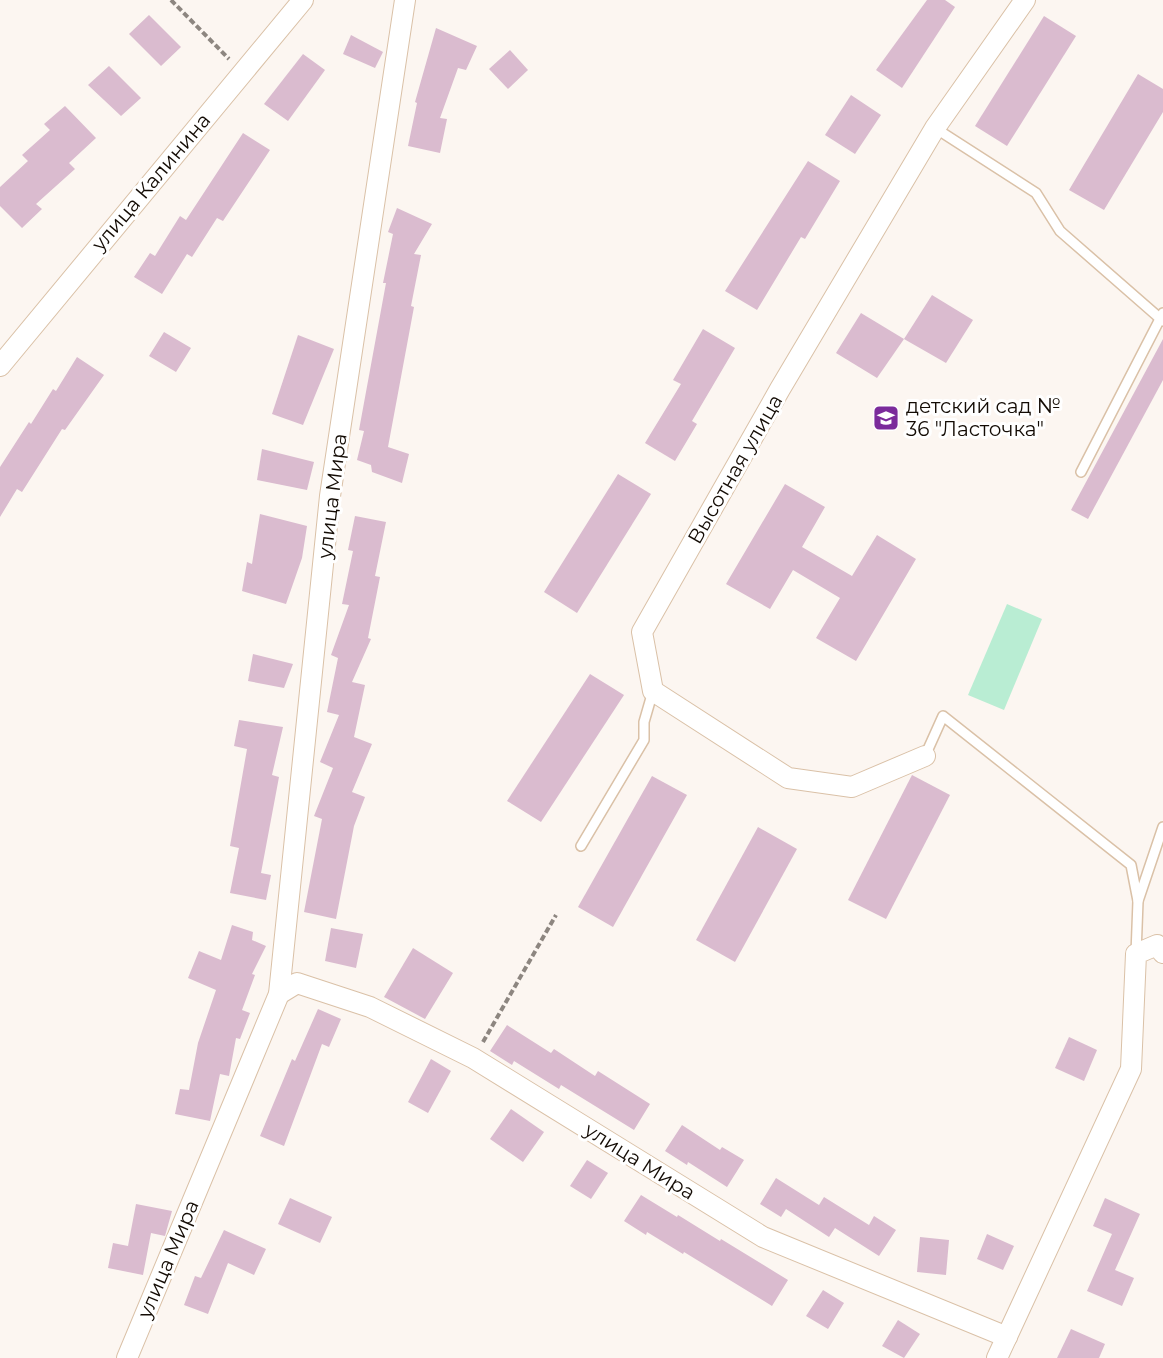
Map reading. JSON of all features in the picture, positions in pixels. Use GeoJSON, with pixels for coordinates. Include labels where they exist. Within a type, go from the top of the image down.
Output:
{"type":"FeatureCollection","features":[{"type":"Feature","properties":{"kind":"street","name":"улица Калинина"},"geometry":{"type":"LineString","coordinates":[[0,366],[303,0]]}},
{"type":"Feature","properties":{"kind":"street","name":"улица Мира"},"geometry":{"type":"LineString","coordinates":[[127,1358],[279,994],[330,496],[405,0]]}},
{"type":"Feature","properties":{"kind":"street","name":"Высотная улица"},"geometry":{"type":"LineString","coordinates":[[652,691],[642,632],[935,128],[1025,0]]}},
{"type":"Feature","properties":{"kind":"street"},"geometry":{"type":"LineString","coordinates":[[652,691],[711,731],[788,778],[852,787],[925,756]]}},
{"type":"Feature","properties":{"kind":"street"},"geometry":{"type":"LineString","coordinates":[[997,1358],[1131,1069],[1136,954],[1157,945],[1163,953]]}},
{"type":"Feature","properties":{"kind":"street","name":"улица Мира"},"geometry":{"type":"LineString","coordinates":[[279,994],[297,983],[370,1007],[473,1058],[763,1237],[1007,1337]]}},
{"type":"Feature","properties":{"kind":"lane"},"geometry":{"type":"LineString","coordinates":[[935,128],[1036,193],[1060,231],[1162,318],[1081,471]]}},
{"type":"Feature","properties":{"kind":"lane"},"geometry":{"type":"LineString","coordinates":[[581,846],[644,740],[644,722],[652,691]]}},
{"type":"Feature","properties":{"kind":"lane"},"geometry":{"type":"LineString","coordinates":[[925,756],[943,716],[1131,866],[1138,901],[1136,954]]}},
{"type":"Feature","properties":{"kind":"lane"},"geometry":{"type":"LineString","coordinates":[[1138,901],[1163,827]]}},
{"type":"Feature","properties":{"kind":"path"},"geometry":{"type":"LineString","coordinates":[[171,0],[243,73]]}},
{"type":"Feature","properties":{"kind":"path"},"geometry":{"type":"LineString","coordinates":[[473,1058],[556,915]]}},
{"type":"Feature","properties":{"kind":"green space"},"geometry":{"type":"Polygon","coordinates":[[[1007,604],[1042,619],[1004,710],[968,695],[1007,604]]]}},
{"type":"Feature","properties":{"kind":"building"},"geometry":{"type":"Polygon","coordinates":[[[927,0],[945,0],[955,7],[902,88],[876,70],[927,0]]]}},
{"type":"Feature","properties":{"kind":"building"},"geometry":{"type":"Polygon","coordinates":[[[149,15],[181,47],[161,66],[129,34],[149,15]]]}},
{"type":"Feature","properties":{"kind":"building"},"geometry":{"type":"Polygon","coordinates":[[[1044,16],[1076,36],[1007,146],[975,126],[1044,16]]]}},
{"type":"Feature","properties":{"kind":"building"},"geometry":{"type":"Polygon","coordinates":[[[436,28],[477,46],[466,70],[458,68],[440,118],[447,119],[440,153],[408,146],[417,103],[415,102],[436,28]]]}},
{"type":"Feature","properties":{"kind":"building"},"geometry":{"type":"Polygon","coordinates":[[[351,35],[383,52],[375,68],[343,54],[351,35]]]}},
{"type":"Feature","properties":{"kind":"building"},"geometry":{"type":"Polygon","coordinates":[[[510,50],[528,70],[508,89],[489,69],[510,50]]]}},
{"type":"Feature","properties":{"kind":"building"},"geometry":{"type":"Polygon","coordinates":[[[303,54],[325,70],[288,121],[264,104],[303,54]]]}},
{"type":"Feature","properties":{"kind":"building"},"geometry":{"type":"Polygon","coordinates":[[[109,66],[141,98],[121,116],[88,85],[109,66]]]}},
{"type":"Feature","properties":{"kind":"building"},"geometry":{"type":"Polygon","coordinates":[[[1138,74],[1163,89],[1163,112],[1104,210],[1069,190],[1138,74]]]}},
{"type":"Feature","properties":{"kind":"building"},"geometry":{"type":"Polygon","coordinates":[[[851,95],[881,115],[855,154],[825,135],[851,95]]]}},
{"type":"Feature","properties":{"kind":"building"},"geometry":{"type":"Polygon","coordinates":[[[65,106],[96,138],[69,163],[75,169],[36,204],[42,209],[22,228],[0,206],[0,187],[28,161],[22,155],[50,130],[44,124],[65,106]]]}},
{"type":"Feature","properties":{"kind":"building"},"geometry":{"type":"Polygon","coordinates":[[[243,133],[270,150],[223,221],[217,218],[192,257],[187,254],[162,294],[134,277],[150,253],[155,256],[180,216],[186,220],[243,133]]]}},
{"type":"Feature","properties":{"kind":"building"},"geometry":{"type":"Polygon","coordinates":[[[808,161],[840,181],[805,239],[801,237],[757,310],[725,291],[808,161]]]}},
{"type":"Feature","properties":{"kind":"building"},"geometry":{"type":"Polygon","coordinates":[[[397,208],[432,224],[414,254],[421,255],[411,306],[414,307],[388,447],[409,454],[402,483],[372,472],[371,465],[357,460],[364,431],[359,430],[393,234],[388,232],[397,208]]]}},
{"type":"Feature","properties":{"kind":"building"},"geometry":{"type":"Polygon","coordinates":[[[932,295],[973,320],[946,363],[904,339],[932,295]]]}},
{"type":"Feature","properties":{"kind":"building"},"geometry":{"type":"Polygon","coordinates":[[[861,313],[904,339],[877,378],[836,353],[861,313]]]}},
{"type":"Feature","properties":{"kind":"building"},"geometry":{"type":"Polygon","coordinates":[[[703,329],[735,348],[692,421],[697,424],[675,461],[645,443],[681,384],[673,380],[703,329]]]}},
{"type":"Feature","properties":{"kind":"building"},"geometry":{"type":"Polygon","coordinates":[[[164,332],[191,348],[176,372],[149,356],[164,332]]]}},
{"type":"Feature","properties":{"kind":"building"},"geometry":{"type":"Polygon","coordinates":[[[298,335],[334,349],[303,425],[272,414],[298,335]]]}},
{"type":"Feature","properties":{"kind":"building"},"geometry":{"type":"Polygon","coordinates":[[[1163,339],[1163,380],[1088,519],[1071,510],[1163,339]]]}},
{"type":"Feature","properties":{"kind":"building"},"geometry":{"type":"Polygon","coordinates":[[[77,357],[104,375],[65,430],[62,429],[22,492],[17,489],[0,517],[0,467],[53,389],[56,391],[77,357]]]}},
{"type":"Feature","properties":{"kind":"building"},"geometry":{"type":"Polygon","coordinates":[[[262,449],[314,462],[307,490],[257,480],[262,449]]]}},
{"type":"Feature","properties":{"kind":"building"},"geometry":{"type":"Polygon","coordinates":[[[618,474],[651,494],[577,613],[544,592],[618,474]]]}},
{"type":"Feature","properties":{"kind":"building"},"geometry":{"type":"Polygon","coordinates":[[[785,484],[825,507],[802,547],[852,576],[877,535],[916,559],[856,661],[816,638],[840,598],[793,570],[770,609],[726,584],[785,484]]]}},
{"type":"Feature","properties":{"kind":"building"},"geometry":{"type":"Polygon","coordinates":[[[260,514],[307,526],[302,558],[286,604],[242,591],[247,562],[252,564],[260,514]]]}},
{"type":"Feature","properties":{"kind":"building"},"geometry":{"type":"Polygon","coordinates":[[[355,516],[386,522],[375,576],[380,577],[368,638],[371,639],[352,682],[365,685],[354,737],[372,744],[352,792],[365,797],[354,826],[336,919],[304,912],[322,819],[314,816],[333,768],[320,762],[339,715],[327,712],[338,658],[331,655],[349,605],[342,604],[353,551],[348,550],[355,516]]]}},
{"type":"Feature","properties":{"kind":"building"},"geometry":{"type":"Polygon","coordinates":[[[253,654],[293,664],[284,688],[248,681],[253,654]]]}},
{"type":"Feature","properties":{"kind":"building"},"geometry":{"type":"Polygon","coordinates":[[[590,674],[624,695],[541,822],[507,801],[590,674]]]}},
{"type":"Feature","properties":{"kind":"building"},"geometry":{"type":"Polygon","coordinates":[[[239,720],[283,727],[272,775],[279,777],[261,873],[271,875],[266,900],[230,893],[239,848],[230,846],[247,749],[234,746],[239,720]]]}},
{"type":"Feature","properties":{"kind":"building"},"geometry":{"type":"Polygon","coordinates":[[[912,775],[950,795],[886,919],[848,900],[912,775]]]}},
{"type":"Feature","properties":{"kind":"building"},"geometry":{"type":"Polygon","coordinates":[[[652,776],[687,795],[613,927],[578,907],[652,776]]]}},
{"type":"Feature","properties":{"kind":"building"},"geometry":{"type":"Polygon","coordinates":[[[758,827],[797,849],[735,962],[696,940],[758,827]]]}},
{"type":"Feature","properties":{"kind":"building"},"geometry":{"type":"Polygon","coordinates":[[[232,925],[253,932],[252,940],[266,946],[252,974],[255,975],[242,1010],[250,1013],[240,1039],[236,1038],[229,1076],[220,1074],[210,1121],[175,1114],[180,1089],[189,1090],[198,1043],[216,990],[188,978],[199,951],[221,960],[232,925]]]}},
{"type":"Feature","properties":{"kind":"building"},"geometry":{"type":"Polygon","coordinates":[[[331,928],[363,934],[356,968],[325,961],[331,928]]]}},
{"type":"Feature","properties":{"kind":"building"},"geometry":{"type":"Polygon","coordinates":[[[413,948],[453,973],[425,1019],[384,997],[413,948]]]}},
{"type":"Feature","properties":{"kind":"building"},"geometry":{"type":"Polygon","coordinates":[[[318,1009],[341,1019],[329,1047],[322,1044],[284,1146],[260,1136],[292,1059],[295,1061],[318,1009]]]}},
{"type":"Feature","properties":{"kind":"building"},"geometry":{"type":"Polygon","coordinates":[[[507,1025],[551,1053],[554,1049],[595,1076],[598,1071],[650,1104],[634,1130],[561,1085],[559,1089],[514,1061],[512,1065],[490,1051],[507,1025]]]}},
{"type":"Feature","properties":{"kind":"building"},"geometry":{"type":"Polygon","coordinates":[[[1069,1037],[1097,1050],[1084,1081],[1055,1068],[1069,1037]]]}},
{"type":"Feature","properties":{"kind":"building"},"geometry":{"type":"Polygon","coordinates":[[[431,1059],[451,1071],[428,1113],[408,1102],[431,1059]]]}},
{"type":"Feature","properties":{"kind":"building"},"geometry":{"type":"Polygon","coordinates":[[[511,1109],[544,1132],[523,1162],[490,1139],[511,1109]]]}},
{"type":"Feature","properties":{"kind":"building"},"geometry":{"type":"Polygon","coordinates":[[[682,1125],[720,1150],[722,1147],[744,1160],[727,1187],[688,1162],[687,1165],[665,1151],[682,1125]]]}},
{"type":"Feature","properties":{"kind":"building"},"geometry":{"type":"Polygon","coordinates":[[[587,1160],[608,1173],[591,1199],[570,1186],[587,1160]]]}},
{"type":"Feature","properties":{"kind":"building"},"geometry":{"type":"Polygon","coordinates":[[[776,1178],[819,1205],[824,1197],[869,1225],[874,1216],[896,1230],[879,1256],[835,1228],[829,1237],[786,1209],[781,1217],[760,1204],[776,1178]]]}},
{"type":"Feature","properties":{"kind":"building"},"geometry":{"type":"Polygon","coordinates":[[[641,1195],[720,1241],[721,1239],[788,1280],[772,1306],[684,1252],[683,1254],[647,1232],[646,1235],[624,1221],[641,1195]]]}},
{"type":"Feature","properties":{"kind":"building"},"geometry":{"type":"Polygon","coordinates":[[[290,1198],[332,1217],[320,1243],[278,1224],[290,1198]]]}},
{"type":"Feature","properties":{"kind":"building"},"geometry":{"type":"Polygon","coordinates":[[[1105,1198],[1140,1214],[1115,1270],[1134,1278],[1122,1306],[1087,1291],[1112,1234],[1093,1226],[1105,1198]]]}},
{"type":"Feature","properties":{"kind":"building"},"geometry":{"type":"Polygon","coordinates":[[[136,1204],[172,1211],[165,1236],[151,1233],[143,1275],[108,1268],[113,1243],[128,1246],[136,1204]]]}},
{"type":"Feature","properties":{"kind":"building"},"geometry":{"type":"Polygon","coordinates":[[[224,1230],[266,1249],[254,1275],[228,1263],[208,1314],[184,1305],[195,1276],[201,1278],[224,1230]]]}},
{"type":"Feature","properties":{"kind":"building"},"geometry":{"type":"Polygon","coordinates":[[[987,1234],[1014,1246],[1003,1270],[977,1259],[987,1234]]]}},
{"type":"Feature","properties":{"kind":"building"},"geometry":{"type":"Polygon","coordinates":[[[920,1237],[949,1240],[946,1275],[917,1272],[920,1237]]]}},
{"type":"Feature","properties":{"kind":"building"},"geometry":{"type":"Polygon","coordinates":[[[823,1290],[844,1303],[828,1329],[806,1316],[823,1290]]]}},
{"type":"Feature","properties":{"kind":"building"},"geometry":{"type":"Polygon","coordinates":[[[898,1320],[920,1334],[904,1358],[882,1346],[898,1320]]]}},
{"type":"Feature","properties":{"kind":"building"},"geometry":{"type":"Polygon","coordinates":[[[1071,1329],[1105,1344],[1099,1358],[1057,1358],[1071,1329]]]}},
{"type":"Feature","properties":{"kind":"place","name":"детский сад № 36 \"Ласточка\""},"geometry":{"type":"Point","coordinates":[886,418]}}]}
